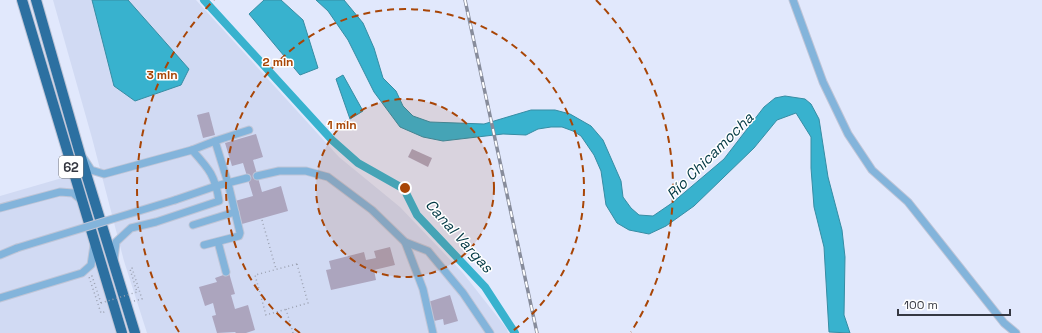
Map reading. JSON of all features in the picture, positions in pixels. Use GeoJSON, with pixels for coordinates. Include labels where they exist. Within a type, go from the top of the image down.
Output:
{"type":"FeatureCollection","features":[{"type":"Feature","properties":{"kind":"highway","name":"62"},"geometry":{"type":"LineString","coordinates":[[22,0],[80,199],[122,333]]}},
{"type":"Feature","properties":{"kind":"highway","name":"62"},"geometry":{"type":"LineString","coordinates":[[36,0],[80,154],[135,333]]}},
{"type":"Feature","properties":{"kind":"street"},"geometry":{"type":"LineString","coordinates":[[793,0],[823,82],[852,140],[872,170],[908,202],[1004,323],[1016,333]]}},
{"type":"Feature","properties":{"kind":"street"},"geometry":{"type":"LineString","coordinates":[[80,154],[92,170],[104,174],[192,150],[249,130]]}},
{"type":"Feature","properties":{"kind":"street"},"geometry":{"type":"LineString","coordinates":[[204,245],[239,236],[232,198],[215,141]]}},
{"type":"Feature","properties":{"kind":"street"},"geometry":{"type":"LineString","coordinates":[[192,150],[212,173],[219,201]]}},
{"type":"Feature","properties":{"kind":"street"},"geometry":{"type":"LineString","coordinates":[[257,176],[279,171],[306,171],[328,177],[372,210],[405,242],[428,251],[463,292],[490,333]]}},
{"type":"Feature","properties":{"kind":"street"},"geometry":{"type":"LineString","coordinates":[[212,173],[225,173]]}},
{"type":"Feature","properties":{"kind":"street"},"geometry":{"type":"LineString","coordinates":[[0,255],[17,248],[216,186],[247,178]]}},
{"type":"Feature","properties":{"kind":"street"},"geometry":{"type":"LineString","coordinates":[[0,208],[60,192],[73,193],[80,199]]}},
{"type":"Feature","properties":{"kind":"street"},"geometry":{"type":"LineString","coordinates":[[114,266],[116,242],[131,228],[156,222],[232,198]]}},
{"type":"Feature","properties":{"kind":"street"},"geometry":{"type":"LineString","coordinates":[[193,225],[235,212]]}},
{"type":"Feature","properties":{"kind":"street"},"geometry":{"type":"LineString","coordinates":[[218,242],[226,272]]}},
{"type":"Feature","properties":{"kind":"street"},"geometry":{"type":"LineString","coordinates":[[405,242],[423,289],[433,333]]}},
{"type":"Feature","properties":{"kind":"street"},"geometry":{"type":"LineString","coordinates":[[0,298],[82,273],[91,265],[95,243]]}},
{"type":"Feature","properties":{"kind":"path"},"geometry":{"type":"LineString","coordinates":[[262,220],[276,269]]}},
{"type":"Feature","properties":{"kind":"path"},"geometry":{"type":"LineString","coordinates":[[297,264],[308,303],[266,315],[255,275],[276,269],[297,264]]}},
{"type":"Feature","properties":{"kind":"path"},"geometry":{"type":"LineString","coordinates":[[115,308],[101,313],[89,277],[92,276],[101,304],[137,292],[130,269],[132,268],[142,299],[126,304]]}},
{"type":"Feature","properties":{"kind":"path"},"geometry":{"type":"LineString","coordinates":[[286,309],[293,333]]}},
{"type":"Feature","properties":{"kind":"shaded area"},"geometry":{"type":"Polygon","coordinates":[[[53,0],[196,0],[339,157],[400,207],[463,273],[507,329],[508,333],[147,333],[124,261],[92,138],[53,0]]]}},
{"type":"Feature","properties":{"kind":"shaded area"},"geometry":{"type":"Polygon","coordinates":[[[69,176],[116,333],[0,333],[0,196],[69,176]]]}},
{"type":"Feature","properties":{"kind":"water"},"geometry":{"type":"Polygon","coordinates":[[[92,0],[128,0],[189,69],[181,85],[135,101],[114,86],[92,0]]]}},
{"type":"Feature","properties":{"kind":"water"},"geometry":{"type":"Polygon","coordinates":[[[264,0],[281,0],[303,20],[318,68],[300,75],[249,14],[264,0]]]}},
{"type":"Feature","properties":{"kind":"water"},"geometry":{"type":"Polygon","coordinates":[[[316,0],[344,0],[363,23],[374,48],[383,78],[396,91],[403,106],[413,116],[430,122],[484,124],[531,110],[555,110],[570,114],[591,126],[603,140],[621,181],[623,197],[631,208],[639,215],[653,216],[672,203],[724,159],[764,107],[775,98],[785,96],[805,99],[811,104],[819,119],[828,177],[842,230],[845,257],[844,315],[850,333],[829,332],[824,247],[814,207],[811,168],[811,137],[796,113],[777,120],[754,148],[694,206],[666,226],[649,234],[629,230],[617,223],[606,205],[601,171],[594,155],[581,136],[573,131],[562,127],[551,127],[538,129],[526,135],[503,134],[443,141],[423,137],[400,127],[374,92],[348,40],[328,11],[316,0]]]}},
{"type":"Feature","properties":{"kind":"water"},"geometry":{"type":"Polygon","coordinates":[[[343,75],[363,111],[350,119],[336,79],[343,75]]]}},
{"type":"Feature","properties":{"kind":"building"},"geometry":{"type":"Polygon","coordinates":[[[209,112],[215,135],[203,138],[197,115],[209,112]]]}},
{"type":"Feature","properties":{"kind":"building"},"geometry":{"type":"Polygon","coordinates":[[[256,134],[263,157],[253,160],[262,192],[281,186],[288,211],[242,224],[235,201],[253,196],[243,163],[232,166],[225,143],[256,134]]]}},
{"type":"Feature","properties":{"kind":"building"},"geometry":{"type":"Polygon","coordinates":[[[412,149],[432,158],[428,167],[408,157],[412,149]]]}},
{"type":"Feature","properties":{"kind":"building"},"geometry":{"type":"Polygon","coordinates":[[[390,247],[395,265],[374,270],[376,280],[331,290],[326,270],[331,269],[329,261],[364,252],[366,260],[376,258],[374,251],[390,247]]]}},
{"type":"Feature","properties":{"kind":"building"},"geometry":{"type":"Polygon","coordinates":[[[229,273],[235,294],[231,295],[235,309],[248,305],[255,330],[246,333],[217,333],[212,316],[216,315],[213,303],[205,306],[199,287],[217,282],[215,278],[229,273]]]}},
{"type":"Feature","properties":{"kind":"building"},"geometry":{"type":"Polygon","coordinates":[[[450,295],[458,321],[444,325],[443,319],[434,321],[428,302],[450,295]]]}},
{"type":"Feature","properties":{"kind":"waterway","name":"Canal Vargas"},"geometry":{"type":"LineString","coordinates":[[204,0],[332,140],[358,163],[404,189],[417,215],[485,287],[515,333]]}},
{"type":"Feature","properties":{"kind":"railway"},"geometry":{"type":"LineString","coordinates":[[465,0],[537,333]]}},
{"type":"Feature","properties":{"kind":"water label","name":"Río Chicamocha"},"geometry":{"type":"Point","coordinates":[710,156]}}]}
